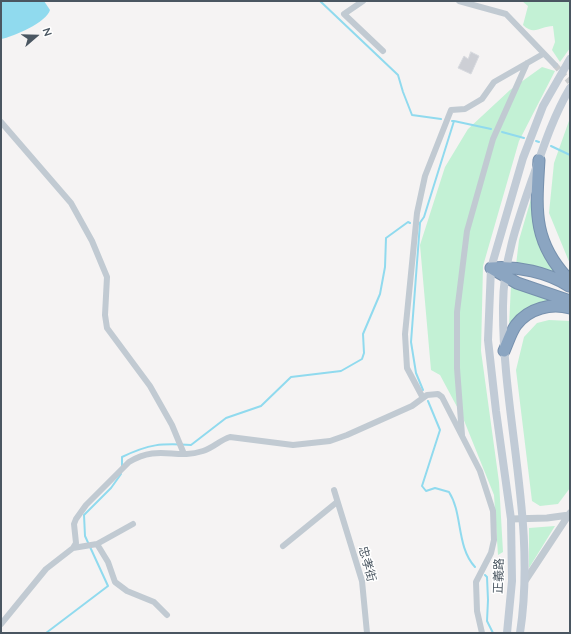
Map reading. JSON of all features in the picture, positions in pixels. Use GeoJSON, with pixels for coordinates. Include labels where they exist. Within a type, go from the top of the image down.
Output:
{"type":"FeatureCollection","features":[{"type":"Feature","properties":{"kind":"highway"},"geometry":{"type":"LineString","coordinates":[[539,160],[537,214],[540,232],[547,251],[557,267],[570,280]]}},
{"type":"Feature","properties":{"kind":"highway"},"geometry":{"type":"LineString","coordinates":[[491,268],[505,272],[546,274],[570,286]]}},
{"type":"Feature","properties":{"kind":"highway"},"geometry":{"type":"LineString","coordinates":[[505,272],[517,283],[570,301]]}},
{"type":"Feature","properties":{"kind":"highway"},"geometry":{"type":"LineString","coordinates":[[504,351],[516,325],[525,316],[546,306],[561,306],[570,308]]}},
{"type":"Feature","properties":{"kind":"main road","name":"正義路"},"geometry":{"type":"LineString","coordinates":[[507,633],[512,581],[511,519],[488,340],[491,268],[523,158],[543,106],[570,59]]}},
{"type":"Feature","properties":{"kind":"main road","name":"正義路"},"geometry":{"type":"LineString","coordinates":[[520,633],[525,581],[524,520],[504,351],[503,305],[505,272],[523,205],[555,117],[570,88]]}},
{"type":"Feature","properties":{"kind":"street"},"geometry":{"type":"LineString","coordinates":[[363,1],[344,14],[355,27],[383,51]]}},
{"type":"Feature","properties":{"kind":"street"},"geometry":{"type":"LineString","coordinates":[[459,1],[506,14],[555,65]]}},
{"type":"Feature","properties":{"kind":"street"},"geometry":{"type":"LineString","coordinates":[[423,398],[407,368],[405,334],[417,213],[425,176],[451,110],[465,109],[482,99],[494,82],[543,54]]}},
{"type":"Feature","properties":{"kind":"street"},"geometry":{"type":"LineString","coordinates":[[463,439],[457,368],[457,312],[467,231],[493,139],[527,63]]}},
{"type":"Feature","properties":{"kind":"street"},"geometry":{"type":"LineString","coordinates":[[1,122],[71,203],[92,241],[107,277],[105,315],[107,328],[150,386],[179,439],[183,452]]}},
{"type":"Feature","properties":{"kind":"street"},"geometry":{"type":"LineString","coordinates":[[1,624],[42,573],[73,548],[76,543],[74,524],[86,505],[122,468],[135,458],[153,452],[202,452],[223,439],[230,437],[293,445],[330,441],[347,436],[412,406],[433,393],[442,397],[480,471],[493,511],[494,540],[490,553],[476,582],[477,611],[482,633]]}},
{"type":"Feature","properties":{"kind":"street","name":"忠孝街"},"geometry":{"type":"LineString","coordinates":[[334,490],[362,581],[367,633]]}},
{"type":"Feature","properties":{"kind":"street"},"geometry":{"type":"LineString","coordinates":[[283,546],[337,502]]}},
{"type":"Feature","properties":{"kind":"street"},"geometry":{"type":"LineString","coordinates":[[511,519],[524,520],[569,514]]}},
{"type":"Feature","properties":{"kind":"street"},"geometry":{"type":"LineString","coordinates":[[525,581],[569,514]]}},
{"type":"Feature","properties":{"kind":"street"},"geometry":{"type":"LineString","coordinates":[[73,548],[97,544],[134,524]]}},
{"type":"Feature","properties":{"kind":"street"},"geometry":{"type":"LineString","coordinates":[[97,544],[108,562],[115,582],[127,591],[154,602],[167,615]]}},
{"type":"Feature","properties":{"kind":"green space"},"geometry":{"type":"Polygon","coordinates":[[[522,1],[570,1],[570,48],[560,62],[552,50],[555,42],[553,26],[538,30],[531,30],[523,25],[528,6],[522,1]]]}},
{"type":"Feature","properties":{"kind":"green space"},"geometry":{"type":"Polygon","coordinates":[[[542,67],[555,71],[519,141],[483,266],[481,351],[499,482],[503,552],[498,555],[494,495],[463,418],[440,375],[431,370],[420,245],[445,167],[468,129],[510,90],[542,67]]]}},
{"type":"Feature","properties":{"kind":"green space"},"geometry":{"type":"Polygon","coordinates":[[[570,118],[570,264],[549,213],[554,163],[570,118]]]}},
{"type":"Feature","properties":{"kind":"green space"},"geometry":{"type":"Polygon","coordinates":[[[531,199],[538,238],[545,256],[555,273],[516,265],[519,240],[531,199]]]}},
{"type":"Feature","properties":{"kind":"green space"},"geometry":{"type":"Polygon","coordinates":[[[511,285],[567,303],[549,303],[534,306],[521,313],[509,326],[511,285]]]}},
{"type":"Feature","properties":{"kind":"green space"},"geometry":{"type":"Polygon","coordinates":[[[549,320],[570,321],[570,488],[558,504],[540,506],[532,501],[516,370],[524,337],[537,323],[549,320]]]}},
{"type":"Feature","properties":{"kind":"green space"},"geometry":{"type":"Polygon","coordinates":[[[555,526],[529,568],[529,528],[555,526]]]}},
{"type":"Feature","properties":{"kind":"water"},"geometry":{"type":"Polygon","coordinates":[[[1,1],[44,1],[50,10],[48,15],[36,24],[21,32],[1,39],[1,1]]]}},
{"type":"Feature","properties":{"kind":"building"},"geometry":{"type":"Polygon","coordinates":[[[471,52],[479,56],[471,74],[458,68],[464,56],[468,59],[471,52]]]}},
{"type":"Feature","properties":{"kind":"waterway"},"geometry":{"type":"LineString","coordinates":[[320,1],[398,75],[412,115],[441,119]]}},
{"type":"Feature","properties":{"kind":"waterway"},"geometry":{"type":"LineString","coordinates":[[534,1],[556,1]]}},
{"type":"Feature","properties":{"kind":"waterway"},"geometry":{"type":"LineString","coordinates":[[419,224],[424,217],[454,121],[452,121]]}},
{"type":"Feature","properties":{"kind":"waterway"},"geometry":{"type":"LineString","coordinates":[[454,121],[491,129]]}},
{"type":"Feature","properties":{"kind":"waterway"},"geometry":{"type":"LineString","coordinates":[[502,132],[524,138]]}},
{"type":"Feature","properties":{"kind":"waterway"},"geometry":{"type":"LineString","coordinates":[[551,146],[570,155]]}},
{"type":"Feature","properties":{"kind":"waterway"},"geometry":{"type":"LineString","coordinates":[[122,466],[122,457],[140,449],[163,444],[191,445],[226,418],[261,406],[291,377],[341,371],[362,359],[364,353],[363,334],[380,294],[385,267],[386,238],[408,222],[410,223]]}},
{"type":"Feature","properties":{"kind":"waterway"},"geometry":{"type":"LineString","coordinates":[[420,223],[411,342],[416,373],[423,390]]}},
{"type":"Feature","properties":{"kind":"waterway"},"geometry":{"type":"LineString","coordinates":[[428,401],[440,430],[422,486],[426,491],[435,488],[449,492],[456,510],[465,550],[475,567]]}},
{"type":"Feature","properties":{"kind":"waterway"},"geometry":{"type":"LineString","coordinates":[[46,633],[108,586],[85,536],[84,515],[111,488],[121,474]]}},
{"type":"Feature","properties":{"kind":"waterway"},"geometry":{"type":"LineString","coordinates":[[485,575],[487,577],[487,621],[493,633]]}},
{"type":"Feature","properties":{"kind":"tunnel"},"geometry":{"type":"LineString","coordinates":[[555,65],[570,82]]}}]}
